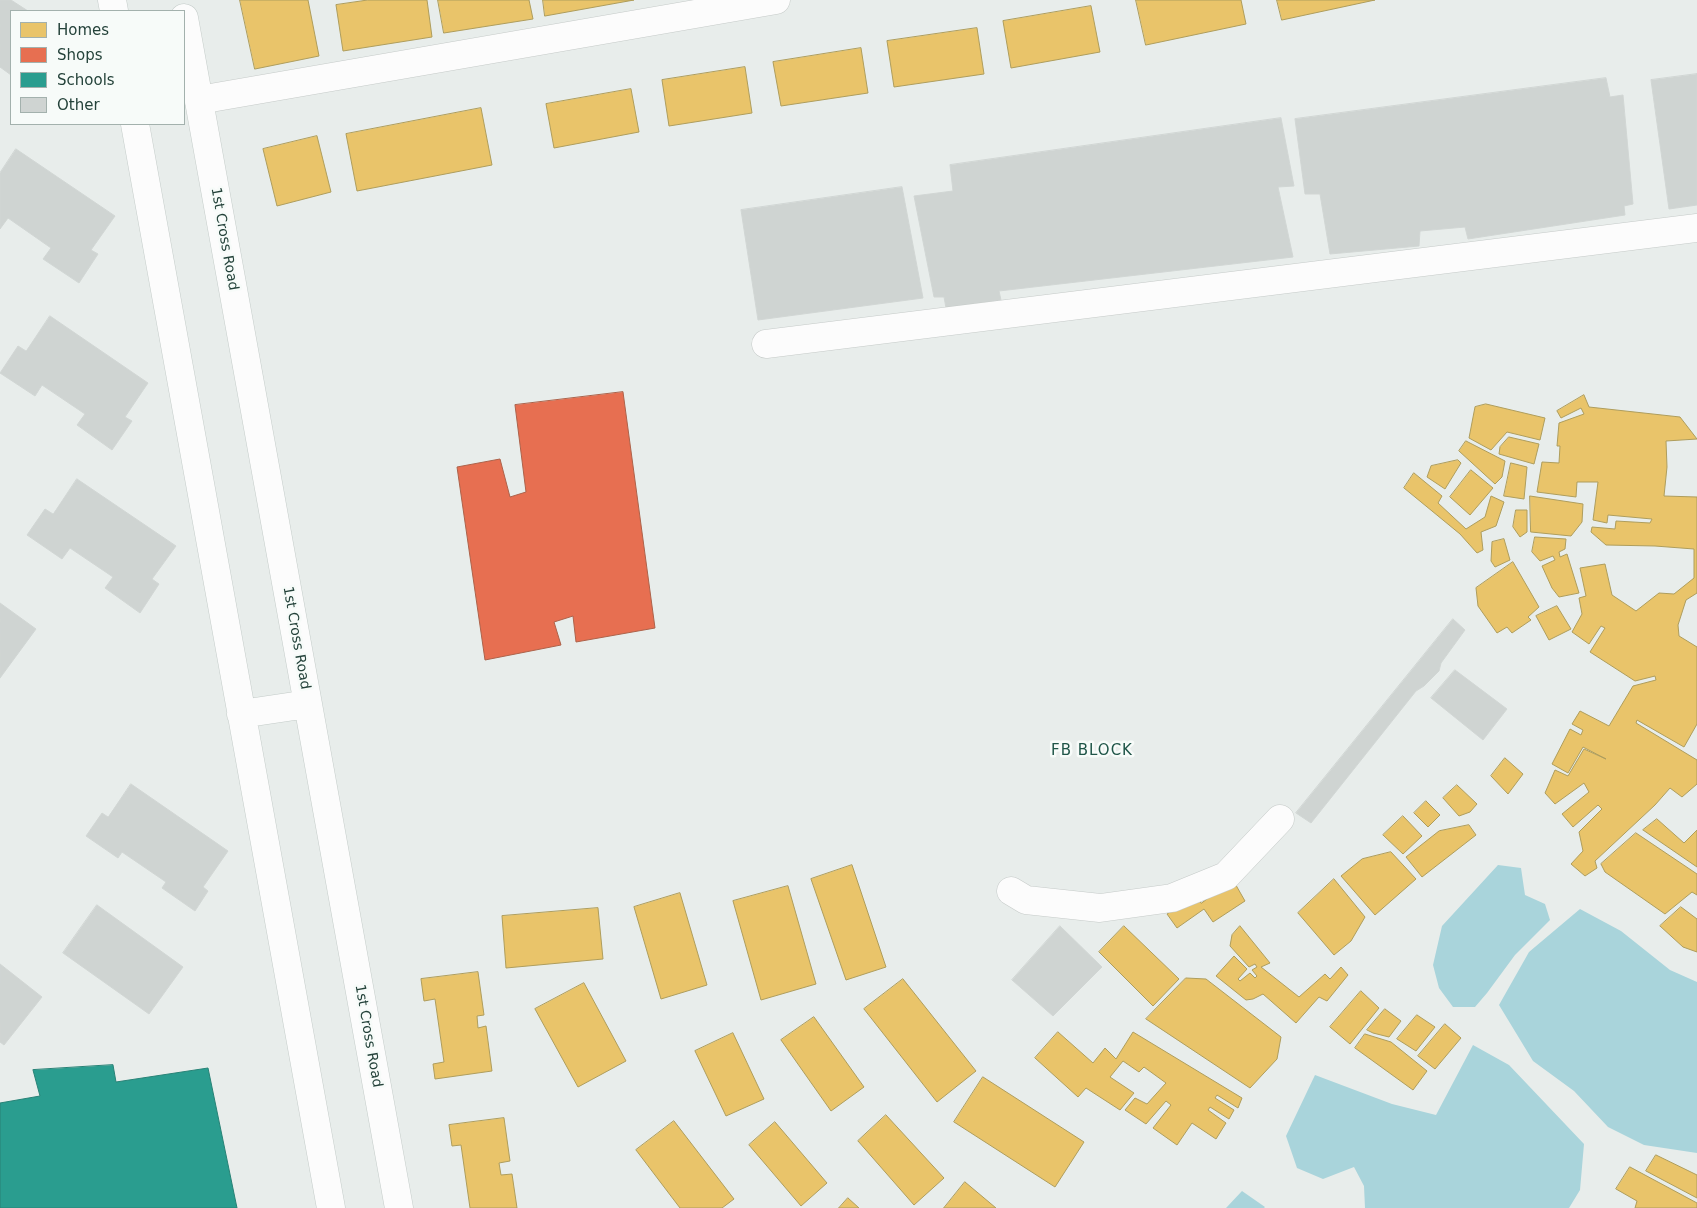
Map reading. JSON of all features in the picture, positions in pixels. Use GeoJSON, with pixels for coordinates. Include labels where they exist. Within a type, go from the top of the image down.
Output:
{"type":"FeatureCollection","features":[{"type":"Feature","properties":{"kind":"street"},"geometry":{"type":"LineString","coordinates":[[199,100],[776,0]]}},
{"type":"Feature","properties":{"kind":"street","name":"1st Cross Road"},"geometry":{"type":"LineString","coordinates":[[185,23],[399,1208]]}},
{"type":"Feature","properties":{"kind":"street"},"geometry":{"type":"LineString","coordinates":[[134,125],[331,1208]]}},
{"type":"Feature","properties":{"kind":"street"},"geometry":{"type":"LineString","coordinates":[[766,344],[1697,228]]}},
{"type":"Feature","properties":{"kind":"street"},"geometry":{"type":"LineString","coordinates":[[241,714],[308,704]]}},
{"type":"Feature","properties":{"kind":"street"},"geometry":{"type":"LineString","coordinates":[[1011,891],[1026,900],[1100,908],[1172,898],[1226,876],[1280,820]]}},
{"type":"Feature","properties":{"kind":"water"},"geometry":{"type":"Polygon","coordinates":[[[1498,865],[1521,868],[1525,895],[1545,904],[1550,920],[1515,955],[1475,1007],[1453,1007],[1439,988],[1433,965],[1442,926],[1498,865]]]}},
{"type":"Feature","properties":{"kind":"water"},"geometry":{"type":"Polygon","coordinates":[[[1580,909],[1621,931],[1670,970],[1697,982],[1697,1153],[1644,1145],[1608,1127],[1574,1091],[1533,1061],[1499,1005],[1529,952],[1580,909]]]}},
{"type":"Feature","properties":{"kind":"water"},"geometry":{"type":"Polygon","coordinates":[[[1473,1045],[1509,1065],[1584,1144],[1580,1190],[1569,1208],[1365,1208],[1364,1186],[1354,1167],[1323,1179],[1297,1168],[1286,1136],[1315,1075],[1392,1104],[1436,1115],[1473,1045]]]}},
{"type":"Feature","properties":{"kind":"water"},"geometry":{"type":"Polygon","coordinates":[[[1242,1191],[1265,1207],[1226,1208],[1242,1191]]]}},
{"type":"Feature","properties":{"kind":"building: Homes"},"geometry":{"type":"Polygon","coordinates":[[[240,0],[308,0],[319,56],[255,69],[240,0]]]}},
{"type":"Feature","properties":{"kind":"building: Homes"},"geometry":{"type":"Polygon","coordinates":[[[368,0],[427,0],[432,37],[343,51],[336,5],[368,0]]]}},
{"type":"Feature","properties":{"kind":"building: Homes"},"geometry":{"type":"Polygon","coordinates":[[[438,0],[529,0],[533,19],[444,33],[438,0]]]}},
{"type":"Feature","properties":{"kind":"building: Homes"},"geometry":{"type":"Polygon","coordinates":[[[543,0],[634,0],[545,16],[543,0]]]}},
{"type":"Feature","properties":{"kind":"building: Homes"},"geometry":{"type":"Polygon","coordinates":[[[1136,0],[1241,0],[1246,24],[1146,45],[1136,0]]]}},
{"type":"Feature","properties":{"kind":"building: Homes"},"geometry":{"type":"Polygon","coordinates":[[[1277,0],[1375,0],[1282,20],[1277,0]]]}},
{"type":"Feature","properties":{"kind":"building: Homes"},"geometry":{"type":"Polygon","coordinates":[[[1091,6],[1100,52],[1011,68],[1003,21],[1091,6]]]}},
{"type":"Feature","properties":{"kind":"building: Homes"},"geometry":{"type":"Polygon","coordinates":[[[977,28],[984,74],[894,87],[887,41],[977,28]]]}},
{"type":"Feature","properties":{"kind":"building: Homes"},"geometry":{"type":"Polygon","coordinates":[[[861,48],[868,93],[781,106],[773,62],[861,48]]]}},
{"type":"Feature","properties":{"kind":"building: Homes"},"geometry":{"type":"Polygon","coordinates":[[[745,67],[752,113],[669,126],[662,80],[745,67]]]}},
{"type":"Feature","properties":{"kind":"building: Homes"},"geometry":{"type":"Polygon","coordinates":[[[631,89],[639,132],[554,148],[546,104],[631,89]]]}},
{"type":"Feature","properties":{"kind":"building: Homes"},"geometry":{"type":"Polygon","coordinates":[[[481,108],[492,165],[357,191],[346,134],[481,108]]]}},
{"type":"Feature","properties":{"kind":"building: Homes"},"geometry":{"type":"Polygon","coordinates":[[[317,136],[331,192],[277,206],[263,149],[317,136]]]}},
{"type":"Feature","properties":{"kind":"building: Homes"},"geometry":{"type":"Polygon","coordinates":[[[1584,395],[1589,407],[1680,417],[1697,439],[1666,441],[1667,467],[1664,496],[1697,497],[1697,593],[1686,600],[1678,625],[1679,636],[1697,647],[1697,724],[1684,747],[1637,720],[1636,723],[1697,760],[1697,784],[1682,797],[1670,788],[1655,805],[1595,861],[1597,868],[1585,876],[1571,864],[1583,851],[1579,832],[1602,809],[1598,805],[1573,827],[1562,814],[1589,792],[1584,783],[1555,804],[1545,793],[1555,770],[1568,776],[1584,749],[1606,759],[1583,747],[1568,773],[1552,764],[1570,729],[1581,735],[1583,730],[1572,724],[1580,711],[1609,726],[1633,686],[1656,680],[1655,676],[1635,681],[1590,652],[1605,628],[1601,626],[1589,644],[1572,632],[1582,614],[1579,598],[1586,596],[1580,568],[1605,564],[1612,595],[1636,611],[1659,593],[1674,594],[1694,578],[1694,549],[1606,545],[1591,532],[1592,527],[1615,529],[1616,521],[1650,523],[1652,519],[1608,515],[1607,523],[1593,520],[1598,482],[1577,482],[1576,497],[1537,492],[1542,462],[1559,463],[1560,446],[1557,446],[1559,423],[1584,414],[1581,408],[1561,418],[1557,411],[1584,395]]]}},
{"type":"Feature","properties":{"kind":"building: Homes"},"geometry":{"type":"Polygon","coordinates":[[[1486,404],[1545,418],[1540,440],[1507,432],[1491,450],[1469,438],[1475,407],[1486,404]]]}},
{"type":"Feature","properties":{"kind":"building: Homes"},"geometry":{"type":"Polygon","coordinates":[[[1509,437],[1539,444],[1534,464],[1499,454],[1500,447],[1509,437]]]}},
{"type":"Feature","properties":{"kind":"building: Homes"},"geometry":{"type":"Polygon","coordinates":[[[1466,441],[1505,461],[1502,477],[1495,484],[1459,451],[1466,441]]]}},
{"type":"Feature","properties":{"kind":"building: Homes"},"geometry":{"type":"Polygon","coordinates":[[[1458,460],[1461,463],[1445,489],[1427,477],[1431,466],[1458,460]]]}},
{"type":"Feature","properties":{"kind":"building: Homes"},"geometry":{"type":"Polygon","coordinates":[[[1511,463],[1527,467],[1524,499],[1504,496],[1511,463]]]}},
{"type":"Feature","properties":{"kind":"building: Homes"},"geometry":{"type":"Polygon","coordinates":[[[1471,470],[1493,488],[1470,515],[1450,497],[1471,470]]]}},
{"type":"Feature","properties":{"kind":"building: Homes"},"geometry":{"type":"Polygon","coordinates":[[[1414,473],[1442,496],[1438,503],[1466,529],[1485,517],[1491,496],[1504,502],[1496,526],[1481,532],[1483,550],[1477,553],[1460,534],[1404,488],[1414,473]]]}},
{"type":"Feature","properties":{"kind":"building: Homes"},"geometry":{"type":"Polygon","coordinates":[[[1530,496],[1583,504],[1582,522],[1571,536],[1531,532],[1530,496]]]}},
{"type":"Feature","properties":{"kind":"building: Homes"},"geometry":{"type":"Polygon","coordinates":[[[1516,510],[1527,510],[1527,532],[1520,537],[1513,527],[1516,510]]]}},
{"type":"Feature","properties":{"kind":"building: Homes"},"geometry":{"type":"Polygon","coordinates":[[[1535,537],[1566,539],[1565,549],[1559,552],[1560,557],[1567,554],[1579,593],[1559,597],[1552,588],[1542,566],[1555,560],[1553,556],[1540,561],[1532,552],[1535,537]]]}},
{"type":"Feature","properties":{"kind":"building: Homes"},"geometry":{"type":"Polygon","coordinates":[[[1504,539],[1510,560],[1495,567],[1491,561],[1492,542],[1504,539]]]}},
{"type":"Feature","properties":{"kind":"building: Homes"},"geometry":{"type":"Polygon","coordinates":[[[1513,562],[1539,607],[1528,617],[1531,620],[1512,633],[1507,627],[1497,633],[1478,606],[1476,588],[1513,562]]]}},
{"type":"Feature","properties":{"kind":"building: Homes"},"geometry":{"type":"Polygon","coordinates":[[[1557,606],[1571,629],[1549,640],[1536,616],[1557,606]]]}},
{"type":"Feature","properties":{"kind":"building: Homes"},"geometry":{"type":"Polygon","coordinates":[[[1505,758],[1523,774],[1508,794],[1491,776],[1505,758]]]}},
{"type":"Feature","properties":{"kind":"building: Homes"},"geometry":{"type":"Polygon","coordinates":[[[1457,785],[1477,804],[1470,812],[1459,816],[1443,798],[1457,785]]]}},
{"type":"Feature","properties":{"kind":"building: Homes"},"geometry":{"type":"Polygon","coordinates":[[[1426,801],[1440,815],[1428,827],[1414,813],[1426,801]]]}},
{"type":"Feature","properties":{"kind":"building: Homes"},"geometry":{"type":"Polygon","coordinates":[[[1403,816],[1422,836],[1403,854],[1383,835],[1403,816]]]}},
{"type":"Feature","properties":{"kind":"building: Homes"},"geometry":{"type":"Polygon","coordinates":[[[1657,819],[1684,843],[1697,830],[1697,867],[1643,830],[1657,819]]]}},
{"type":"Feature","properties":{"kind":"building: Homes"},"geometry":{"type":"Polygon","coordinates":[[[1469,825],[1476,835],[1422,877],[1406,857],[1439,831],[1469,825]]]}},
{"type":"Feature","properties":{"kind":"building: Homes"},"geometry":{"type":"Polygon","coordinates":[[[1636,833],[1697,874],[1697,895],[1692,892],[1665,914],[1605,872],[1601,864],[1636,833]]]}},
{"type":"Feature","properties":{"kind":"building: Homes"},"geometry":{"type":"Polygon","coordinates":[[[1391,852],[1416,879],[1375,915],[1341,876],[1362,859],[1391,852]]]}},
{"type":"Feature","properties":{"kind":"building: Homes"},"geometry":{"type":"Polygon","coordinates":[[[852,865],[886,967],[846,980],[811,879],[852,865]]]}},
{"type":"Feature","properties":{"kind":"building: Homes"},"geometry":{"type":"Polygon","coordinates":[[[1334,879],[1365,917],[1351,941],[1334,955],[1298,913],[1334,879]]]}},
{"type":"Feature","properties":{"kind":"building: Homes"},"geometry":{"type":"Polygon","coordinates":[[[1233,880],[1245,901],[1213,922],[1204,909],[1177,928],[1167,914],[1195,896],[1201,903],[1233,880]]]}},
{"type":"Feature","properties":{"kind":"building: Homes"},"geometry":{"type":"Polygon","coordinates":[[[788,886],[816,984],[761,1000],[733,901],[788,886]]]}},
{"type":"Feature","properties":{"kind":"building: Homes"},"geometry":{"type":"Polygon","coordinates":[[[680,893],[707,985],[661,999],[634,907],[680,893]]]}},
{"type":"Feature","properties":{"kind":"building: Homes"},"geometry":{"type":"Polygon","coordinates":[[[1681,907],[1697,919],[1697,952],[1683,947],[1660,926],[1681,907]]]}},
{"type":"Feature","properties":{"kind":"building: Homes"},"geometry":{"type":"Polygon","coordinates":[[[598,908],[603,959],[506,968],[502,916],[598,908]]]}},
{"type":"Feature","properties":{"kind":"building: Homes"},"geometry":{"type":"Polygon","coordinates":[[[1124,926],[1179,979],[1153,1006],[1099,952],[1124,926]]]}},
{"type":"Feature","properties":{"kind":"building: Homes"},"geometry":{"type":"Polygon","coordinates":[[[1240,926],[1270,963],[1261,967],[1299,997],[1325,974],[1330,979],[1341,967],[1348,975],[1327,1001],[1319,997],[1296,1023],[1263,994],[1246,1000],[1216,976],[1234,956],[1247,969],[1238,979],[1240,981],[1250,973],[1255,978],[1257,976],[1252,970],[1257,967],[1255,964],[1249,967],[1230,946],[1232,935],[1240,926]]]}},
{"type":"Feature","properties":{"kind":"building: Homes"},"geometry":{"type":"Polygon","coordinates":[[[478,972],[484,1015],[477,1016],[478,1028],[486,1026],[492,1071],[435,1079],[433,1064],[444,1062],[435,999],[424,1001],[421,979],[478,972]]]}},
{"type":"Feature","properties":{"kind":"building: Homes"},"geometry":{"type":"Polygon","coordinates":[[[1186,978],[1206,979],[1281,1037],[1277,1059],[1250,1088],[1146,1019],[1186,978]]]}},
{"type":"Feature","properties":{"kind":"building: Homes"},"geometry":{"type":"Polygon","coordinates":[[[903,979],[976,1071],[937,1102],[864,1009],[903,979]]]}},
{"type":"Feature","properties":{"kind":"building: Homes"},"geometry":{"type":"Polygon","coordinates":[[[584,983],[626,1061],[578,1087],[535,1009],[584,983]]]}},
{"type":"Feature","properties":{"kind":"building: Homes"},"geometry":{"type":"Polygon","coordinates":[[[1361,991],[1379,1008],[1350,1044],[1330,1027],[1361,991]]]}},
{"type":"Feature","properties":{"kind":"building: Homes"},"geometry":{"type":"Polygon","coordinates":[[[1385,1009],[1401,1021],[1389,1037],[1367,1030],[1385,1009]]]}},
{"type":"Feature","properties":{"kind":"building: Homes"},"geometry":{"type":"Polygon","coordinates":[[[1417,1015],[1435,1027],[1416,1051],[1397,1039],[1417,1015]]]}},
{"type":"Feature","properties":{"kind":"building: Homes"},"geometry":{"type":"Polygon","coordinates":[[[814,1017],[864,1087],[831,1111],[781,1040],[814,1017]]]}},
{"type":"Feature","properties":{"kind":"building: Homes"},"geometry":{"type":"Polygon","coordinates":[[[1445,1024],[1461,1038],[1435,1069],[1418,1056],[1445,1024]]]}},
{"type":"Feature","properties":{"kind":"building: Homes"},"geometry":{"type":"Polygon","coordinates":[[[1058,1032],[1093,1063],[1105,1048],[1116,1059],[1133,1032],[1242,1098],[1238,1108],[1217,1095],[1215,1098],[1234,1110],[1229,1119],[1210,1107],[1208,1110],[1226,1123],[1216,1139],[1192,1123],[1177,1145],[1153,1128],[1171,1105],[1166,1101],[1146,1124],[1125,1110],[1135,1098],[1147,1104],[1166,1083],[1144,1067],[1139,1072],[1123,1061],[1110,1077],[1134,1093],[1120,1110],[1086,1088],[1078,1097],[1035,1058],[1058,1032]]]}},
{"type":"Feature","properties":{"kind":"building: Homes"},"geometry":{"type":"Polygon","coordinates":[[[733,1033],[764,1099],[726,1116],[695,1051],[733,1033]]]}},
{"type":"Feature","properties":{"kind":"building: Homes"},"geometry":{"type":"Polygon","coordinates":[[[1365,1034],[1391,1042],[1427,1071],[1413,1090],[1355,1048],[1365,1034]]]}},
{"type":"Feature","properties":{"kind":"building: Homes"},"geometry":{"type":"Polygon","coordinates":[[[983,1077],[1084,1142],[1055,1187],[954,1122],[983,1077]]]}},
{"type":"Feature","properties":{"kind":"building: Homes"},"geometry":{"type":"Polygon","coordinates":[[[886,1115],[944,1178],[914,1205],[858,1141],[886,1115]]]}},
{"type":"Feature","properties":{"kind":"building: Homes"},"geometry":{"type":"Polygon","coordinates":[[[504,1118],[510,1161],[499,1163],[501,1175],[512,1174],[517,1208],[470,1208],[461,1145],[452,1146],[449,1125],[504,1118]]]}},
{"type":"Feature","properties":{"kind":"building: Homes"},"geometry":{"type":"Polygon","coordinates":[[[674,1121],[734,1199],[722,1208],[680,1208],[636,1150],[674,1121]]]}},
{"type":"Feature","properties":{"kind":"building: Homes"},"geometry":{"type":"Polygon","coordinates":[[[775,1122],[827,1183],[801,1206],[749,1145],[775,1122]]]}},
{"type":"Feature","properties":{"kind":"building: Homes"},"geometry":{"type":"Polygon","coordinates":[[[1656,1155],[1697,1175],[1697,1198],[1646,1171],[1656,1155]]]}},
{"type":"Feature","properties":{"kind":"building: Homes"},"geometry":{"type":"Polygon","coordinates":[[[1630,1167],[1697,1203],[1697,1208],[1635,1208],[1637,1201],[1616,1189],[1630,1167]]]}},
{"type":"Feature","properties":{"kind":"building: Homes"},"geometry":{"type":"Polygon","coordinates":[[[965,1182],[996,1208],[944,1208],[965,1182]]]}},
{"type":"Feature","properties":{"kind":"building: Homes"},"geometry":{"type":"Polygon","coordinates":[[[848,1198],[859,1208],[839,1208],[848,1198]]]}},
{"type":"Feature","properties":{"kind":"building: Shops"},"geometry":{"type":"Polygon","coordinates":[[[623,392],[655,628],[576,642],[573,616],[554,622],[561,645],[485,660],[457,467],[500,459],[510,497],[526,492],[515,405],[623,392]]]}},
{"type":"Feature","properties":{"kind":"building: Schools"},"geometry":{"type":"Polygon","coordinates":[[[113,1065],[116,1082],[208,1068],[237,1208],[0,1208],[0,1103],[40,1096],[33,1070],[113,1065]]]}},
{"type":"Feature","properties":{"kind":"building: Other"},"geometry":{"type":"Polygon","coordinates":[[[0,0],[11,0],[26,10],[10,10],[10,74],[0,67],[0,0]]]}},
{"type":"Feature","properties":{"kind":"building: Other"},"geometry":{"type":"Polygon","coordinates":[[[1697,74],[1697,205],[1669,209],[1651,80],[1697,74]]]}},
{"type":"Feature","properties":{"kind":"building: Other"},"geometry":{"type":"Polygon","coordinates":[[[1606,78],[1610,97],[1623,95],[1633,204],[1624,206],[1625,215],[1468,239],[1465,227],[1420,231],[1419,246],[1330,254],[1320,194],[1305,194],[1295,119],[1606,78]]]}},
{"type":"Feature","properties":{"kind":"building: Other"},"geometry":{"type":"Polygon","coordinates":[[[1281,118],[1294,186],[1278,187],[1293,257],[999,291],[1001,300],[946,308],[944,297],[934,297],[914,196],[953,191],[950,165],[1281,118]]]}},
{"type":"Feature","properties":{"kind":"building: Other"},"geometry":{"type":"Polygon","coordinates":[[[16,149],[115,216],[91,250],[98,254],[79,283],[43,259],[51,248],[8,218],[0,229],[0,173],[16,149]]]}},
{"type":"Feature","properties":{"kind":"building: Other"},"geometry":{"type":"Polygon","coordinates":[[[902,187],[923,298],[758,320],[741,210],[902,187]]]}},
{"type":"Feature","properties":{"kind":"building: Other"},"geometry":{"type":"Polygon","coordinates":[[[50,316],[148,383],[125,417],[132,421],[112,450],[77,425],[85,414],[42,385],[35,396],[0,373],[18,346],[26,351],[50,316]]]}},
{"type":"Feature","properties":{"kind":"building: Other"},"geometry":{"type":"Polygon","coordinates":[[[77,479],[176,546],[152,579],[159,584],[140,613],[105,588],[113,577],[70,548],[62,559],[27,535],[45,509],[53,514],[77,479]]]}},
{"type":"Feature","properties":{"kind":"building: Other"},"geometry":{"type":"Polygon","coordinates":[[[0,603],[36,629],[0,678],[0,603]]]}},
{"type":"Feature","properties":{"kind":"building: Other"},"geometry":{"type":"Polygon","coordinates":[[[1453,619],[1465,630],[1441,663],[1439,671],[1416,691],[1311,823],[1296,813],[1453,619]]]}},
{"type":"Feature","properties":{"kind":"building: Other"},"geometry":{"type":"Polygon","coordinates":[[[1455,670],[1507,709],[1483,740],[1431,698],[1455,670]]]}},
{"type":"Feature","properties":{"kind":"building: Other"},"geometry":{"type":"Polygon","coordinates":[[[131,784],[228,851],[203,887],[208,891],[195,911],[162,888],[166,882],[122,852],[118,858],[86,836],[102,813],[108,817],[131,784]]]}},
{"type":"Feature","properties":{"kind":"building: Other"},"geometry":{"type":"Polygon","coordinates":[[[97,905],[183,967],[149,1014],[63,953],[97,905]]]}},
{"type":"Feature","properties":{"kind":"building: Other"},"geometry":{"type":"Polygon","coordinates":[[[1060,926],[1102,967],[1053,1016],[1012,980],[1060,926]]]}},
{"type":"Feature","properties":{"kind":"building: Other"},"geometry":{"type":"Polygon","coordinates":[[[0,964],[42,997],[4,1045],[0,1042],[0,964]]]}},
{"type":"Feature","properties":{"kind":"district","name":"FB BLOCK"},"geometry":{"type":"Point","coordinates":[1092,751]}}]}
